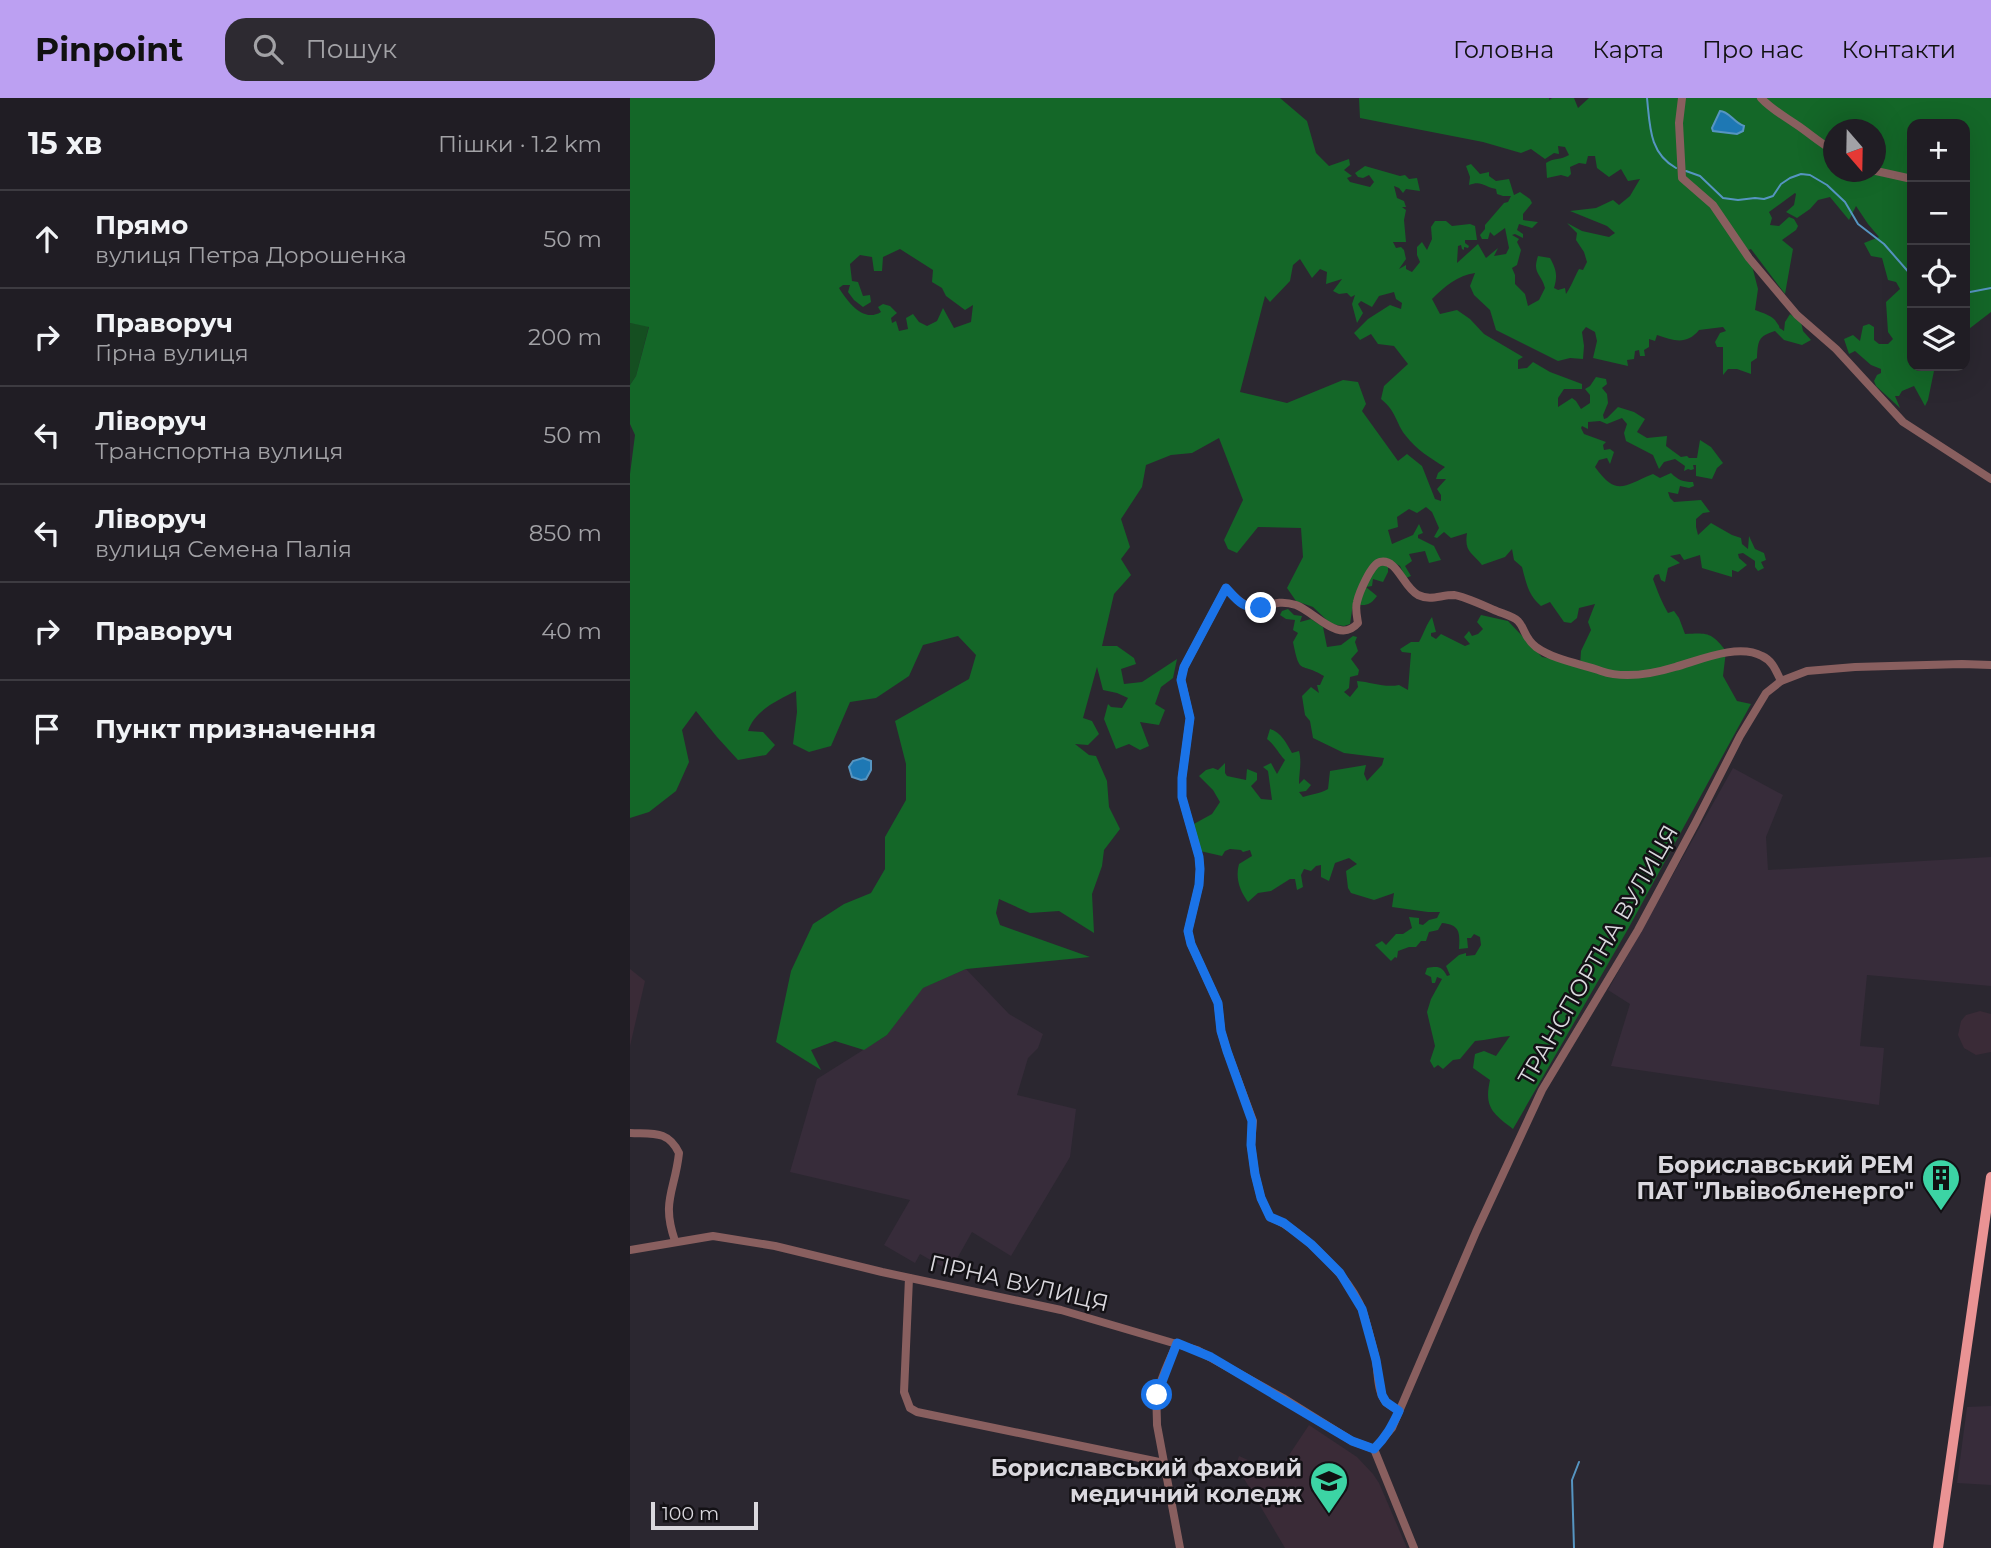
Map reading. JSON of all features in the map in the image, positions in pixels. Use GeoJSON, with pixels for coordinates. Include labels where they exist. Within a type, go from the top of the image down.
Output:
{"type":"FeatureCollection","features":[{"type":"Feature","properties":{"kind":"main road"},"geometry":{"type":"LineString","coordinates":[[1937,1548],[1991,1177]]}},
{"type":"Feature","properties":{"kind":"street"},"geometry":{"type":"LineString","coordinates":[[1682,98],[1679,122],[1682,178],[1713,205],[1749,258],[1797,315],[1836,349],[1903,422],[1991,479]]}},
{"type":"Feature","properties":{"kind":"street"},"geometry":{"type":"LineString","coordinates":[[1761,98],[1769,107],[1823,145]]}},
{"type":"Feature","properties":{"kind":"street"},"geometry":{"type":"LineString","coordinates":[[1886,173],[1907,178]]}},
{"type":"Feature","properties":{"kind":"street"},"geometry":{"type":"LineString","coordinates":[[1399,1411],[1386,1402],[1382,1395],[1362,1309],[1340,1273],[1311,1244],[1284,1223],[1270,1217],[1261,1198],[1251,1145],[1252,1121],[1221,1031],[1218,1003],[1191,944],[1188,931],[1200,869],[1182,797],[1190,718],[1181,680],[1184,667],[1226,588],[1238,602],[1249,608],[1293,604],[1309,611],[1330,628],[1346,631],[1358,623],[1357,602],[1369,573],[1377,563],[1390,562],[1413,592],[1425,598],[1455,595],[1502,613],[1519,621],[1525,636],[1536,647],[1613,675],[1672,668],[1739,651],[1765,657],[1773,665],[1781,681]]}},
{"type":"Feature","properties":{"kind":"street","name":"ТРАНСПОРТНА ВУЛИЦЯ"},"geometry":{"type":"LineString","coordinates":[[1374,1449],[1387,1435],[1399,1411],[1476,1232],[1542,1090],[1638,930],[1758,704],[1772,687],[1807,671],[1855,667],[1991,664]]}},
{"type":"Feature","properties":{"kind":"street"},"geometry":{"type":"LineString","coordinates":[[630,1133],[669,1138],[679,1153],[668,1207],[675,1241]]}},
{"type":"Feature","properties":{"kind":"street","name":"ГІРНА ВУЛИЦЯ"},"geometry":{"type":"LineString","coordinates":[[630,1250],[713,1236],[775,1246],[1061,1310],[1177,1343],[1211,1357],[1352,1441],[1374,1449]]}},
{"type":"Feature","properties":{"kind":"street"},"geometry":{"type":"LineString","coordinates":[[909,1278],[904,1392],[910,1408],[917,1412],[1164,1463]]}},
{"type":"Feature","properties":{"kind":"street"},"geometry":{"type":"LineString","coordinates":[[1177,1343],[1157,1395],[1157,1425],[1180,1548]]}},
{"type":"Feature","properties":{"kind":"street"},"geometry":{"type":"LineString","coordinates":[[1374,1449],[1414,1548]]}},
{"type":"Feature","properties":{"kind":"shaded area"},"geometry":{"type":"Polygon","coordinates":[[[1733,768],[1783,795],[1766,837],[1768,870],[1991,857],[1991,986],[1867,975],[1860,1046],[1884,1048],[1879,1105],[1611,1066],[1630,1004],[1608,990],[1733,768]]]}},
{"type":"Feature","properties":{"kind":"shaded area"},"geometry":{"type":"Polygon","coordinates":[[[630,969],[645,981],[630,1046],[630,969]]]}},
{"type":"Feature","properties":{"kind":"shaded area"},"geometry":{"type":"Polygon","coordinates":[[[966,969],[1009,1014],[1043,1034],[1038,1048],[1028,1058],[1017,1095],[1076,1109],[1070,1157],[1011,1256],[972,1232],[950,1271],[920,1254],[915,1263],[884,1245],[910,1200],[790,1172],[817,1079],[887,1035],[922,988],[966,969]]]}},
{"type":"Feature","properties":{"kind":"shaded area"},"geometry":{"type":"Polygon","coordinates":[[[1980,1011],[1991,1014],[1991,1052],[1976,1055],[1964,1048],[1958,1035],[1961,1021],[1966,1015],[1980,1011]]]}},
{"type":"Feature","properties":{"kind":"shaded area"},"geometry":{"type":"Polygon","coordinates":[[[1991,1406],[1991,1485],[1957,1483],[1967,1407],[1991,1406]]]}},
{"type":"Feature","properties":{"kind":"shaded area","name":"Бориславський фаховий медичний коледж"},"geometry":{"type":"Polygon","coordinates":[[[1309,1425],[1357,1457],[1373,1474],[1407,1548],[1285,1548],[1236,1465],[1239,1456],[1277,1473],[1309,1425]]]}},
{"type":"Feature","properties":{"kind":"green space"},"geometry":{"type":"Polygon","coordinates":[[[630,98],[1280,98],[1307,121],[1316,153],[1329,166],[1349,159],[1350,165],[1344,170],[1352,176],[1347,178],[1350,182],[1370,187],[1374,182],[1369,175],[1363,178],[1355,173],[1365,166],[1405,175],[1409,179],[1417,178],[1420,191],[1406,189],[1403,193],[1394,186],[1397,198],[1404,201],[1406,207],[1402,207],[1406,210],[1406,242],[1393,242],[1396,248],[1401,247],[1404,250],[1406,259],[1399,269],[1406,265],[1406,269],[1412,272],[1420,262],[1417,247],[1422,242],[1427,250],[1432,239],[1431,227],[1435,221],[1446,221],[1452,226],[1475,226],[1477,240],[1465,240],[1469,246],[1464,247],[1464,250],[1461,245],[1458,246],[1457,263],[1478,244],[1486,258],[1498,248],[1494,256],[1506,254],[1509,248],[1505,228],[1494,236],[1490,232],[1488,239],[1482,239],[1480,235],[1485,225],[1511,196],[1497,194],[1496,189],[1480,184],[1469,185],[1470,177],[1466,166],[1471,164],[1480,174],[1489,172],[1489,176],[1496,181],[1509,179],[1514,195],[1520,192],[1532,203],[1523,214],[1523,220],[1538,222],[1532,228],[1519,224],[1517,230],[1523,234],[1523,238],[1512,235],[1519,239],[1517,242],[1521,250],[1517,265],[1512,268],[1515,284],[1525,294],[1528,306],[1539,300],[1545,288],[1537,270],[1538,256],[1550,258],[1556,272],[1554,288],[1565,288],[1566,294],[1579,269],[1583,270],[1587,262],[1576,240],[1577,233],[1567,223],[1582,231],[1609,237],[1615,233],[1607,226],[1570,211],[1596,208],[1613,200],[1619,205],[1630,196],[1640,179],[1628,181],[1621,169],[1609,177],[1597,168],[1595,156],[1588,156],[1586,164],[1579,163],[1570,167],[1571,174],[1568,177],[1561,175],[1547,178],[1546,163],[1569,155],[1565,147],[1558,146],[1559,154],[1554,153],[1545,159],[1531,149],[1521,153],[1483,142],[1360,118],[1359,98],[1574,98],[1578,108],[1589,98],[1991,98],[1991,312],[1970,328],[1970,119],[1907,119],[1907,371],[1934,371],[1925,406],[1914,386],[1895,396],[1900,408],[1876,386],[1874,381],[1881,369],[1871,365],[1855,351],[1849,354],[1844,339],[1853,335],[1860,341],[1863,326],[1869,324],[1874,327],[1874,340],[1879,344],[1888,344],[1893,339],[1888,332],[1886,302],[1900,289],[1896,282],[1888,280],[1882,258],[1871,256],[1864,243],[1879,237],[1856,206],[1849,220],[1830,197],[1818,200],[1797,218],[1786,212],[1794,205],[1795,193],[1769,212],[1772,218],[1770,225],[1779,226],[1789,217],[1794,219],[1798,226],[1782,240],[1793,249],[1785,294],[1751,249],[1748,250],[1758,289],[1755,310],[1773,318],[1784,331],[1790,314],[1801,322],[1803,331],[1811,340],[1802,345],[1784,340],[1775,331],[1765,335],[1759,343],[1757,358],[1751,362],[1751,374],[1728,369],[1723,375],[1723,347],[1717,347],[1715,342],[1720,333],[1726,331],[1723,327],[1699,330],[1685,340],[1657,335],[1655,341],[1649,339],[1649,347],[1644,350],[1645,356],[1640,356],[1639,350],[1635,351],[1634,359],[1627,360],[1628,366],[1593,358],[1597,341],[1595,332],[1586,327],[1582,332],[1583,359],[1558,361],[1496,330],[1490,310],[1474,295],[1470,286],[1475,273],[1457,279],[1432,299],[1440,314],[1457,310],[1484,334],[1523,357],[1518,360],[1518,369],[1527,368],[1533,362],[1550,372],[1582,384],[1582,389],[1564,389],[1558,398],[1558,407],[1572,398],[1581,409],[1590,403],[1590,395],[1585,389],[1596,377],[1606,379],[1607,384],[1602,388],[1607,394],[1608,403],[1604,419],[1618,407],[1634,412],[1645,419],[1637,432],[1647,438],[1667,436],[1666,446],[1681,457],[1697,458],[1700,440],[1711,447],[1723,463],[1717,468],[1712,479],[1696,476],[1696,465],[1693,465],[1694,469],[1684,471],[1685,466],[1675,459],[1664,462],[1659,469],[1653,455],[1626,441],[1624,433],[1627,424],[1622,418],[1607,424],[1600,421],[1588,422],[1588,429],[1582,426],[1581,428],[1584,434],[1606,442],[1603,445],[1604,450],[1610,449],[1614,452],[1610,464],[1607,458],[1599,460],[1595,467],[1609,482],[1621,486],[1653,474],[1660,478],[1671,473],[1681,480],[1693,482],[1694,486],[1689,488],[1680,486],[1678,494],[1668,492],[1674,502],[1701,500],[1710,512],[1703,513],[1696,519],[1698,535],[1711,523],[1741,538],[1742,544],[1748,549],[1749,536],[1755,549],[1764,553],[1766,560],[1761,562],[1764,568],[1758,571],[1755,561],[1743,553],[1738,554],[1747,565],[1738,572],[1732,570],[1732,577],[1702,568],[1700,555],[1684,560],[1680,554],[1670,556],[1680,563],[1668,568],[1665,582],[1659,574],[1653,579],[1668,613],[1674,611],[1685,634],[1708,635],[1726,651],[1723,676],[1737,701],[1751,704],[1628,929],[1513,1129],[1491,1109],[1488,1097],[1490,1080],[1473,1068],[1475,1054],[1484,1051],[1496,1056],[1510,1036],[1475,1041],[1460,1059],[1453,1060],[1443,1069],[1438,1065],[1434,1068],[1430,1061],[1435,1046],[1427,1012],[1442,979],[1437,977],[1435,983],[1432,983],[1431,977],[1425,974],[1427,968],[1439,968],[1447,976],[1450,975],[1446,966],[1459,955],[1475,955],[1481,945],[1480,937],[1474,934],[1467,938],[1468,948],[1459,949],[1458,930],[1442,923],[1438,930],[1429,932],[1426,941],[1421,941],[1416,947],[1398,951],[1397,958],[1391,961],[1375,945],[1382,941],[1386,945],[1396,934],[1403,934],[1412,928],[1409,917],[1419,918],[1419,924],[1423,925],[1437,918],[1440,912],[1392,907],[1394,893],[1374,900],[1351,893],[1346,871],[1357,864],[1349,858],[1335,863],[1329,881],[1321,877],[1321,865],[1311,871],[1304,869],[1301,875],[1303,887],[1297,890],[1295,879],[1290,879],[1271,891],[1258,893],[1248,902],[1241,889],[1238,874],[1239,864],[1252,856],[1250,850],[1243,852],[1230,849],[1222,856],[1200,851],[1192,825],[1212,814],[1220,802],[1199,776],[1206,770],[1218,770],[1225,763],[1227,776],[1246,780],[1247,769],[1257,773],[1257,780],[1251,786],[1261,799],[1272,800],[1268,771],[1263,767],[1271,763],[1277,774],[1285,760],[1267,739],[1270,729],[1286,742],[1292,753],[1299,751],[1299,784],[1304,779],[1311,785],[1306,791],[1299,792],[1303,797],[1328,789],[1330,771],[1366,765],[1364,774],[1367,781],[1382,765],[1384,758],[1344,753],[1313,738],[1302,696],[1311,687],[1319,693],[1317,685],[1320,685],[1324,676],[1302,666],[1297,660],[1293,642],[1298,633],[1293,630],[1295,620],[1280,615],[1282,611],[1288,609],[1294,615],[1302,616],[1300,622],[1311,619],[1323,627],[1327,647],[1341,645],[1353,636],[1357,637],[1355,642],[1358,651],[1351,659],[1359,670],[1358,675],[1350,677],[1349,688],[1344,692],[1350,697],[1358,687],[1357,681],[1399,685],[1408,690],[1411,653],[1402,652],[1400,649],[1411,642],[1419,642],[1432,617],[1436,632],[1431,633],[1431,636],[1436,639],[1441,634],[1465,646],[1470,644],[1464,637],[1469,631],[1472,636],[1483,629],[1477,622],[1481,615],[1508,621],[1542,657],[1580,667],[1581,651],[1591,630],[1588,622],[1595,604],[1579,608],[1577,618],[1571,623],[1564,622],[1550,602],[1541,606],[1533,597],[1522,567],[1514,560],[1512,549],[1505,557],[1482,565],[1468,548],[1467,533],[1451,538],[1444,532],[1437,538],[1434,537],[1439,528],[1432,512],[1426,507],[1417,513],[1409,509],[1397,517],[1398,527],[1388,530],[1392,544],[1413,535],[1419,524],[1423,533],[1418,535],[1418,538],[1434,546],[1441,560],[1429,563],[1425,551],[1409,554],[1412,561],[1405,566],[1411,576],[1406,578],[1400,566],[1388,559],[1388,572],[1383,582],[1373,579],[1372,586],[1366,587],[1377,596],[1372,602],[1353,604],[1350,624],[1331,624],[1313,607],[1296,601],[1287,588],[1303,557],[1301,528],[1258,527],[1237,553],[1228,549],[1224,540],[1243,500],[1219,438],[1192,453],[1171,455],[1146,465],[1142,487],[1121,519],[1130,547],[1121,559],[1131,575],[1114,594],[1102,646],[1117,646],[1134,658],[1136,664],[1121,669],[1124,684],[1142,682],[1177,659],[1173,678],[1161,687],[1155,704],[1165,710],[1159,725],[1140,722],[1149,746],[1140,750],[1129,744],[1116,749],[1104,719],[1108,704],[1122,708],[1128,698],[1103,690],[1097,667],[1083,718],[1092,721],[1099,734],[1088,745],[1075,744],[1089,755],[1096,756],[1107,781],[1109,807],[1120,829],[1104,850],[1102,866],[1092,894],[1094,933],[1059,911],[1030,913],[999,899],[996,913],[1000,925],[1090,957],[966,969],[923,988],[887,1035],[864,1050],[835,1041],[811,1050],[821,1070],[776,1042],[791,971],[813,924],[844,904],[871,893],[885,869],[885,837],[906,800],[906,764],[895,721],[969,679],[976,655],[958,636],[923,645],[909,676],[876,698],[850,702],[831,746],[809,752],[793,744],[797,712],[796,691],[768,706],[751,724],[748,731],[763,732],[775,745],[766,755],[738,760],[696,711],[682,730],[689,762],[676,791],[649,812],[630,818],[630,474],[635,435],[630,424],[630,385],[636,376],[649,327],[630,323],[630,98]],[[900,249],[883,257],[882,271],[874,271],[872,257],[860,255],[850,264],[852,281],[858,282],[863,296],[870,295],[871,302],[863,307],[848,292],[850,285],[843,285],[839,288],[847,299],[868,315],[881,312],[878,307],[883,304],[890,306],[897,313],[891,318],[892,323],[896,321],[899,331],[908,329],[906,318],[913,314],[919,322],[927,326],[937,321],[943,308],[954,328],[971,322],[973,305],[965,310],[946,296],[942,288],[932,282],[933,270],[900,249]],[[1300,259],[1293,265],[1290,281],[1270,302],[1265,296],[1240,392],[1287,403],[1343,380],[1358,382],[1366,404],[1362,411],[1398,461],[1407,454],[1422,466],[1435,499],[1441,501],[1437,489],[1446,479],[1436,479],[1445,467],[1410,441],[1390,408],[1381,399],[1384,386],[1408,364],[1394,346],[1378,344],[1371,334],[1360,340],[1354,333],[1368,319],[1390,305],[1401,309],[1402,303],[1396,299],[1394,292],[1379,296],[1372,307],[1361,301],[1358,304],[1363,313],[1357,323],[1352,304],[1355,295],[1351,297],[1347,293],[1339,294],[1333,291],[1342,279],[1326,284],[1327,272],[1320,269],[1312,278],[1300,259]]]}},
{"type":"Feature","properties":{"kind":"green space"},"geometry":{"type":"Polygon","coordinates":[[[630,323],[649,326],[636,376],[630,385],[630,323]]]}},
{"type":"Feature","properties":{"kind":"water"},"geometry":{"type":"Polygon","coordinates":[[[1720,111],[1744,126],[1743,131],[1737,134],[1713,131],[1720,111]]]}},
{"type":"Feature","properties":{"kind":"water"},"geometry":{"type":"Polygon","coordinates":[[[863,758],[871,761],[871,770],[866,779],[861,780],[852,777],[849,767],[853,761],[863,758]]]}},
{"type":"Feature","properties":{"kind":"waterway"},"geometry":{"type":"LineString","coordinates":[[1647,98],[1650,128],[1656,147],[1660,155],[1676,168]]}},
{"type":"Feature","properties":{"kind":"waterway"},"geometry":{"type":"LineString","coordinates":[[1686,171],[1700,176],[1723,198],[1738,200],[1773,196],[1781,184],[1790,178],[1801,174],[1810,175],[1827,185],[1845,202],[1858,224],[1884,244],[1907,270]]}},
{"type":"Feature","properties":{"kind":"waterway"},"geometry":{"type":"LineString","coordinates":[[1970,292],[1991,288]]}},
{"type":"Feature","properties":{"kind":"waterway"},"geometry":{"type":"LineString","coordinates":[[1574,1548],[1572,1480],[1579,1462]]}},
{"type":"Feature","properties":{"kind":"place","name":"Бориславський РЕМ ПАТ \"Львівобленерго\""},"geometry":{"type":"Point","coordinates":[1941,1212]}},
{"type":"Feature","properties":{"kind":"place","name":"Бориславський фаховий медичний коледж"},"geometry":{"type":"Point","coordinates":[1329,1515]}},
{"type":"Feature","properties":{"kind":"route"},"geometry":{"type":"LineString","coordinates":[[1157,1395],[1177,1343],[1211,1357],[1366,1447],[1374,1449],[1381,1443],[1399,1411],[1386,1402],[1382,1395],[1362,1309],[1340,1273],[1311,1244],[1284,1223],[1270,1217],[1261,1198],[1251,1145],[1252,1121],[1221,1031],[1218,1003],[1191,944],[1188,931],[1200,869],[1182,797],[1190,718],[1181,680],[1184,667],[1226,588],[1238,602],[1249,608],[1261,608]]}}]}
